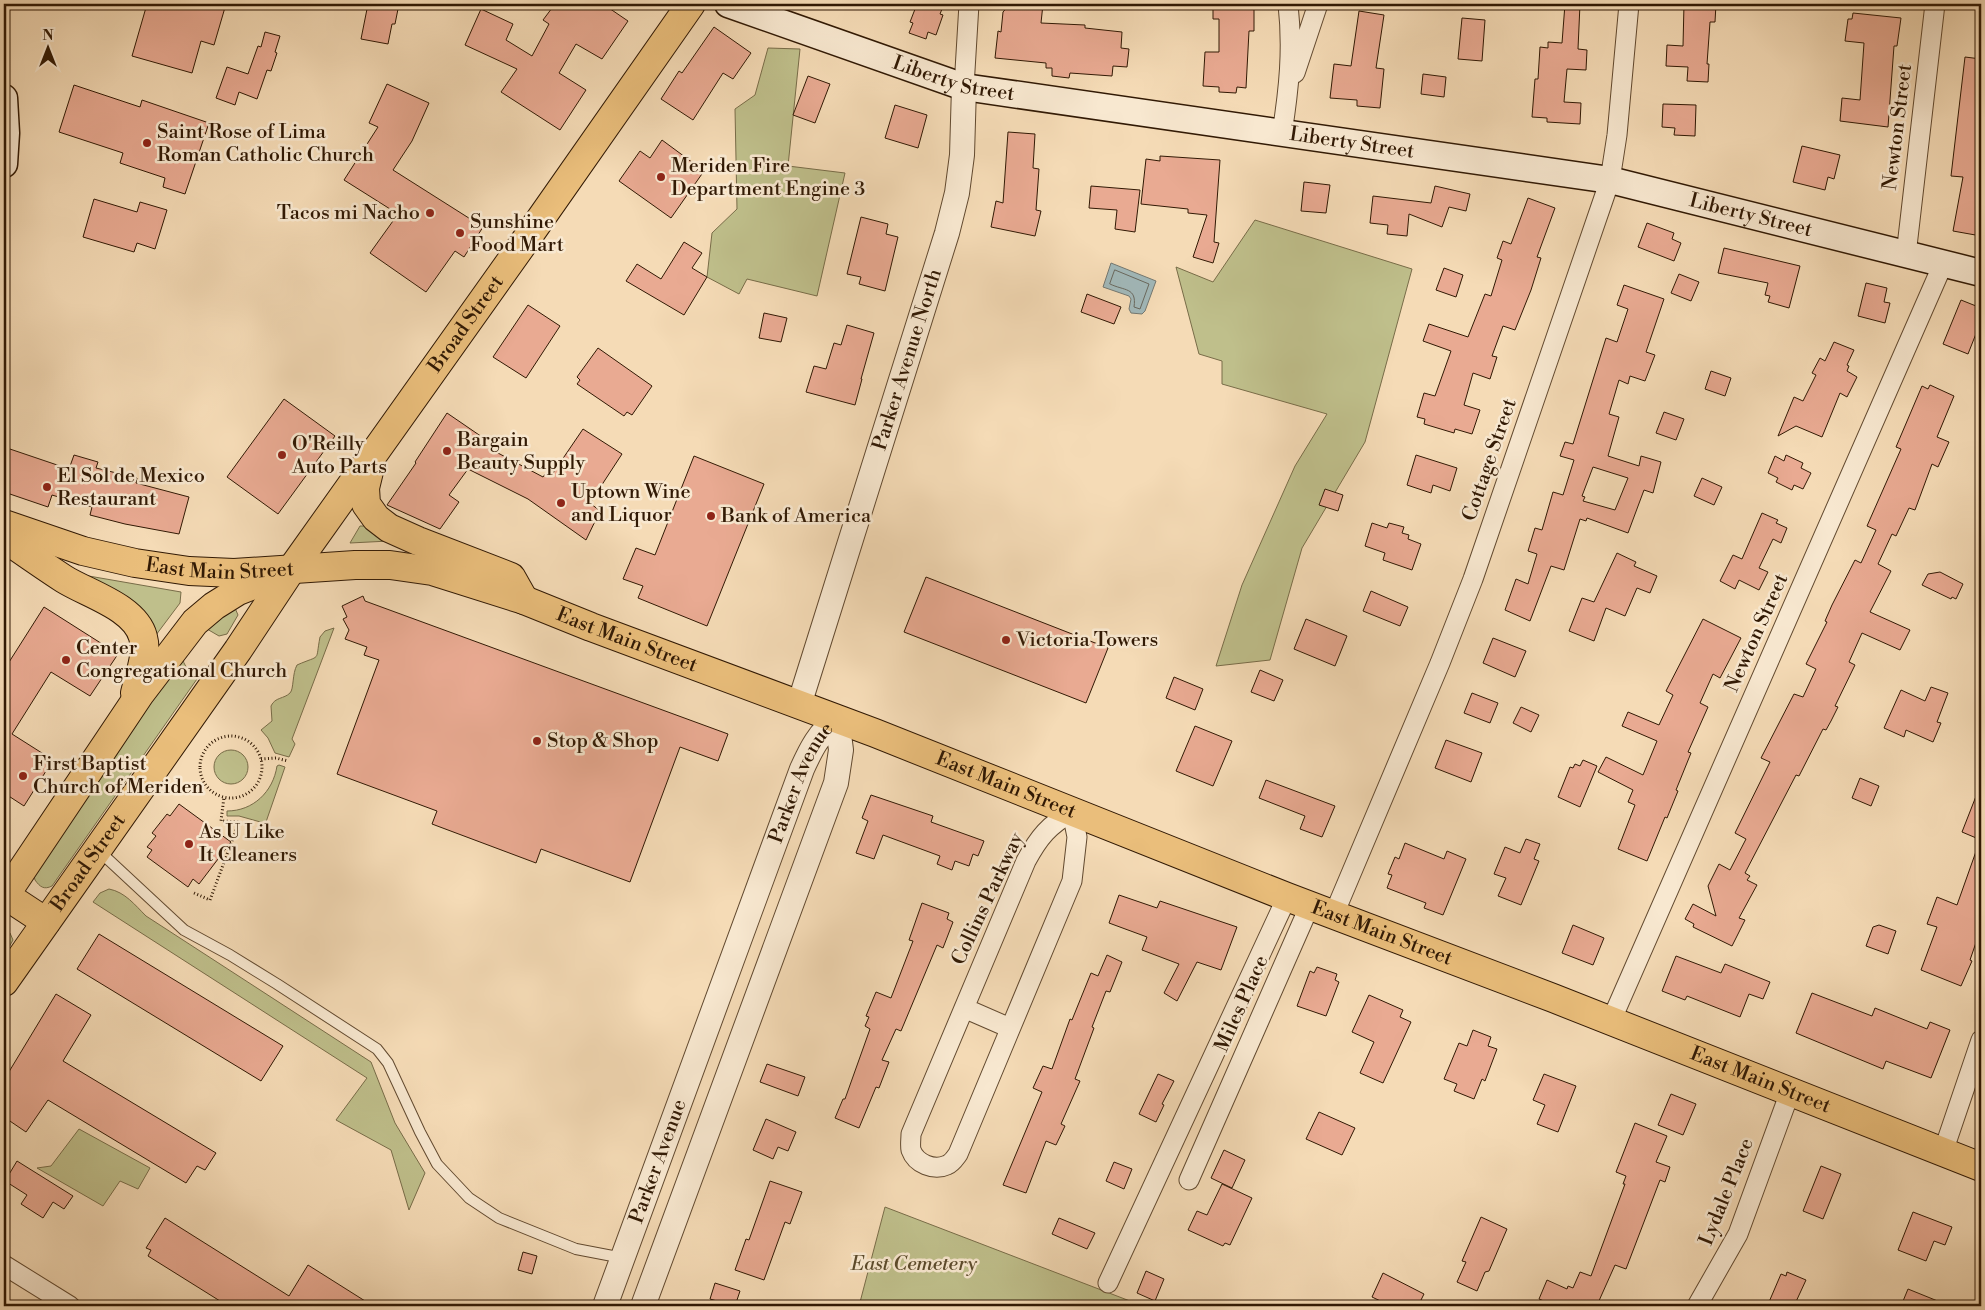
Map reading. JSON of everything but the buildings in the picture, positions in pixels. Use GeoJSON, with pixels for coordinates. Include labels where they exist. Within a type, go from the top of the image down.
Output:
{"type":"FeatureCollection","features":[{"type":"Feature","properties":{"kind":"main road","name":"Broad Street"},"geometry":{"type":"LineString","coordinates":[[4,982],[238,650],[291,570],[691,4]]}},
{"type":"Feature","properties":{"kind":"main road","name":"Liberty Street"},"geometry":{"type":"LineString","coordinates":[[728,4],[964,87],[1610,180],[1981,273]]}},
{"type":"Feature","properties":{"kind":"main road"},"geometry":{"type":"LineString","coordinates":[[4,98],[6,134],[4,164]]}},
{"type":"Feature","properties":{"kind":"main road"},"geometry":{"type":"LineString","coordinates":[[372,456],[365,488],[366,504],[376,518],[389,528],[418,541],[511,577],[524,600]]}},
{"type":"Feature","properties":{"kind":"main road","name":"East Main Street"},"geometry":{"type":"LineString","coordinates":[[4,524],[83,551],[135,563],[190,571],[234,573],[355,564],[412,567],[432,571],[524,600],[837,719],[1981,1167]]}},
{"type":"Feature","properties":{"kind":"main road"},"geometry":{"type":"LineString","coordinates":[[4,538],[66,580],[113,605],[138,624],[145,644],[132,707]]}},
{"type":"Feature","properties":{"kind":"main road"},"geometry":{"type":"LineString","coordinates":[[46,922],[4,896],[132,707],[195,622],[238,591],[291,570]]}},
{"type":"Feature","properties":{"kind":"street","name":"Parker Avenue North"},"geometry":{"type":"LineString","coordinates":[[799,705],[947,233],[957,193],[962,155],[969,4]]}},
{"type":"Feature","properties":{"kind":"street"},"geometry":{"type":"LineString","coordinates":[[1282,134],[1290,85],[1291,49],[1288,4]]}},
{"type":"Feature","properties":{"kind":"street"},"geometry":{"type":"LineString","coordinates":[[1290,85],[1303,52],[1318,4]]}},
{"type":"Feature","properties":{"kind":"street","name":"Cottage Street"},"geometry":{"type":"LineString","coordinates":[[1310,905],[1440,663],[1473,579],[1610,180],[1617,135],[1629,4]]}},
{"type":"Feature","properties":{"kind":"street","name":"Newton Street"},"geometry":{"type":"LineString","coordinates":[[1906,254],[1935,4]]}},
{"type":"Feature","properties":{"kind":"street","name":"Newton Street"},"geometry":{"type":"LineString","coordinates":[[1611,1021],[1943,264]]}},
{"type":"Feature","properties":{"kind":"street","name":"Parker Avenue"},"geometry":{"type":"LineString","coordinates":[[605,1306],[802,770],[815,742],[824,729],[837,719]]}},
{"type":"Feature","properties":{"kind":"street","name":"Parker Avenue"},"geometry":{"type":"LineString","coordinates":[[642,1306],[836,783],[841,750],[837,719]]}},
{"type":"Feature","properties":{"kind":"street","name":"Collins Parkway"},"geometry":{"type":"LineString","coordinates":[[1072,812],[1077,837],[1072,881],[958,1154],[950,1164],[939,1168],[928,1166],[916,1159],[910,1149],[911,1134],[1026,861],[1046,830],[1072,812]]}},
{"type":"Feature","properties":{"kind":"street","name":"Miles Place"},"geometry":{"type":"LineString","coordinates":[[1108,1283],[1188,1110],[1310,905]]}},
{"type":"Feature","properties":{"kind":"street","name":"Miles Place"},"geometry":{"type":"LineString","coordinates":[[1189,1180],[1310,905]]}},
{"type":"Feature","properties":{"kind":"street"},"geometry":{"type":"LineString","coordinates":[[964,1008],[1010,1028]]}},
{"type":"Feature","properties":{"kind":"street"},"geometry":{"type":"LineString","coordinates":[[1943,1152],[1981,1040]]}},
{"type":"Feature","properties":{"kind":"street","name":"Lydale Place"},"geometry":{"type":"LineString","coordinates":[[1697,1306],[1738,1234],[1790,1092]]}},
{"type":"Feature","properties":{"kind":"street"},"geometry":{"type":"LineString","coordinates":[[1188,1110],[1215,1121]]}},
{"type":"Feature","properties":{"kind":"street"},"geometry":{"type":"LineString","coordinates":[[623,1258],[656,1269]]}},
{"type":"Feature","properties":{"kind":"street"},"geometry":{"type":"LineString","coordinates":[[4,1265],[70,1306]]}},
{"type":"Feature","properties":{"kind":"lane"},"geometry":{"type":"LineString","coordinates":[[97,850],[184,930],[230,955],[377,1049],[388,1063],[437,1164],[468,1198],[499,1218],[576,1249],[623,1258]]}},
{"type":"Feature","properties":{"kind":"path"},"geometry":{"type":"LineString","coordinates":[[233,736],[251,743],[258,750],[262,759],[260,780],[254,789],[245,795],[234,798],[214,793],[206,786],[200,766],[205,747],[223,737],[233,736]]}},
{"type":"Feature","properties":{"kind":"path"},"geometry":{"type":"LineString","coordinates":[[262,759],[276,758],[288,761]]}},
{"type":"Feature","properties":{"kind":"path"},"geometry":{"type":"LineString","coordinates":[[194,894],[210,900],[239,822],[221,821],[224,797]]}},
{"type":"Feature","properties":{"kind":"green space"},"geometry":{"type":"Polygon","coordinates":[[[768,48],[800,49],[788,166],[845,173],[817,296],[747,279],[739,294],[707,277],[712,233],[737,209],[735,109],[755,95],[768,48]]]}},
{"type":"Feature","properties":{"kind":"green space"},"geometry":{"type":"Polygon","coordinates":[[[1255,220],[1412,269],[1365,442],[1302,548],[1270,660],[1216,666],[1242,585],[1295,466],[1327,414],[1222,384],[1222,361],[1199,354],[1176,267],[1213,282],[1255,220]]]}},
{"type":"Feature","properties":{"kind":"green space"},"geometry":{"type":"Polygon","coordinates":[[[360,526],[367,526],[389,541],[350,543],[360,526]]]}},
{"type":"Feature","properties":{"kind":"green space"},"geometry":{"type":"Polygon","coordinates":[[[83,575],[181,592],[180,603],[156,635],[152,625],[136,608],[115,593],[83,575]]]}},
{"type":"Feature","properties":{"kind":"green space"},"geometry":{"type":"Polygon","coordinates":[[[223,607],[235,608],[238,615],[227,634],[219,636],[207,629],[223,607]]]}},
{"type":"Feature","properties":{"kind":"green space"},"geometry":{"type":"Polygon","coordinates":[[[334,628],[292,739],[295,744],[289,757],[275,753],[268,738],[261,730],[272,721],[271,706],[275,701],[290,693],[297,665],[316,657],[320,637],[325,631],[334,628]]]}},
{"type":"Feature","properties":{"kind":"green space"},"geometry":{"type":"Polygon","coordinates":[[[184,653],[183,660],[189,669],[196,672],[204,669],[52,886],[44,888],[40,886],[34,876],[184,653]]]}},
{"type":"Feature","properties":{"kind":"green space"},"geometry":{"type":"Polygon","coordinates":[[[231,750],[238,751],[243,755],[247,760],[247,774],[243,779],[238,783],[231,784],[224,783],[219,779],[215,774],[214,767],[215,760],[219,755],[224,751],[231,750]]]}},
{"type":"Feature","properties":{"kind":"green space"},"geometry":{"type":"Polygon","coordinates":[[[279,765],[285,767],[266,822],[239,816],[227,816],[227,811],[245,808],[260,798],[271,784],[279,765]]]}},
{"type":"Feature","properties":{"kind":"green space"},"geometry":{"type":"Polygon","coordinates":[[[109,889],[125,896],[146,916],[371,1062],[395,1123],[425,1173],[409,1210],[391,1150],[336,1120],[367,1078],[93,902],[100,893],[109,889]]]}},
{"type":"Feature","properties":{"kind":"green space"},"geometry":{"type":"Polygon","coordinates":[[[4,930],[10,933],[13,940],[4,956],[4,930]]]}},
{"type":"Feature","properties":{"kind":"green space"},"geometry":{"type":"Polygon","coordinates":[[[79,1129],[150,1168],[138,1189],[120,1181],[103,1206],[37,1168],[51,1166],[79,1129]]]}},
{"type":"Feature","properties":{"kind":"green space","name":"East Cemetery"},"geometry":{"type":"Polygon","coordinates":[[[885,1207],[1143,1306],[859,1306],[885,1207]]]}},
{"type":"Feature","properties":{"kind":"water"},"geometry":{"type":"Polygon","coordinates":[[[1111,263],[1156,281],[1145,311],[1142,314],[1131,313],[1129,309],[1131,299],[1129,296],[1103,287],[1111,263]]]}},
{"type":"Feature","properties":{"kind":"place","name":"Saint Rose of Lima Roman Catholic Church"},"geometry":{"type":"Point","coordinates":[147,143]}},
{"type":"Feature","properties":{"kind":"place","name":"Meriden Fire Department Engine 3"},"geometry":{"type":"Point","coordinates":[661,177]}},
{"type":"Feature","properties":{"kind":"place","name":"Tacos mi Nacho"},"geometry":{"type":"Point","coordinates":[430,213]}},
{"type":"Feature","properties":{"kind":"place","name":"Sunshine Food Mart"},"geometry":{"type":"Point","coordinates":[460,233]}},
{"type":"Feature","properties":{"kind":"place","name":"Bargain Beauty Supply"},"geometry":{"type":"Point","coordinates":[447,451]}},
{"type":"Feature","properties":{"kind":"place","name":"O'Reilly Auto Parts"},"geometry":{"type":"Point","coordinates":[282,455]}},
{"type":"Feature","properties":{"kind":"place","name":"El Sol de Mexico Restaurant"},"geometry":{"type":"Point","coordinates":[47,487]}},
{"type":"Feature","properties":{"kind":"place","name":"Uptown Wine and Liquor"},"geometry":{"type":"Point","coordinates":[561,503]}},
{"type":"Feature","properties":{"kind":"place","name":"Bank of America"},"geometry":{"type":"Point","coordinates":[711,516]}},
{"type":"Feature","properties":{"kind":"place","name":"Victoria Towers"},"geometry":{"type":"Point","coordinates":[1006,640]}},
{"type":"Feature","properties":{"kind":"place","name":"Center Congregational Church"},"geometry":{"type":"Point","coordinates":[66,660]}},
{"type":"Feature","properties":{"kind":"place","name":"Stop & Shop"},"geometry":{"type":"Point","coordinates":[537,741]}},
{"type":"Feature","properties":{"kind":"place","name":"First Baptist Church of Meriden"},"geometry":{"type":"Point","coordinates":[23,776]}},
{"type":"Feature","properties":{"kind":"place","name":"As U Like It Cleaners"},"geometry":{"type":"Point","coordinates":[189,844]}}]}
